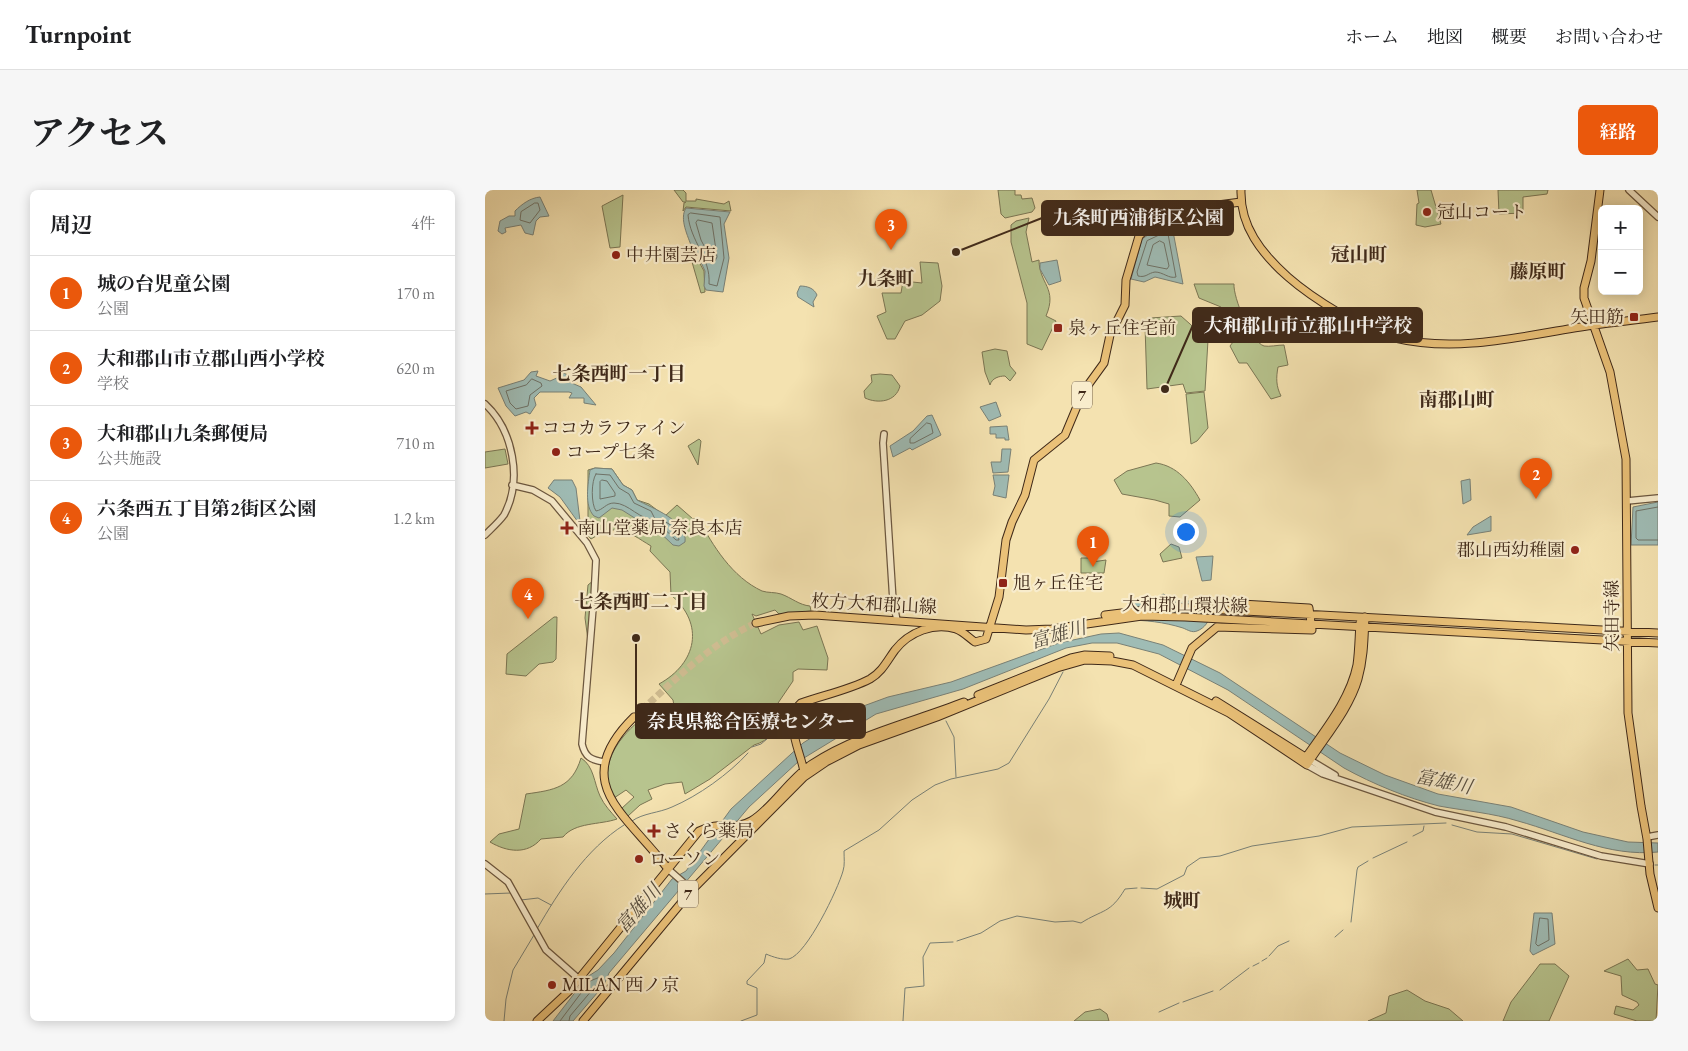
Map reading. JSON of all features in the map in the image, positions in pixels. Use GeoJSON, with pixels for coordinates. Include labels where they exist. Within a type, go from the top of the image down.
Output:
{"type":"FeatureCollection","features":[{"type":"Feature","properties":{"kind":"main road"},"geometry":{"type":"LineString","coordinates":[[1241,190],[1244,222],[1283,272],[1295,283],[1345,315],[1369,329],[1388,336],[1406,341],[1466,344],[1595,325],[1658,318]]}},
{"type":"Feature","properties":{"kind":"main road","name":"矢田寺線"},"geometry":{"type":"LineString","coordinates":[[1600,190],[1591,261],[1584,288],[1584,298],[1595,325],[1615,391],[1626,459],[1628,713],[1658,908]]}},
{"type":"Feature","properties":{"kind":"main road","name":"7"},"geometry":{"type":"LineString","coordinates":[[991,626],[1001,585],[1006,540],[1011,522],[1025,495],[1034,460],[1065,435],[1083,392],[1104,363],[1110,335],[1125,305],[1126,280],[1139,236],[1147,228],[1210,206],[1241,202]]}},
{"type":"Feature","properties":{"kind":"main road","name":"大和郡山環状線"},"geometry":{"type":"LineString","coordinates":[[1237,617],[1241,604],[1363,617],[1658,633]]}},
{"type":"Feature","properties":{"kind":"main road","name":"大和郡山環状線"},"geometry":{"type":"LineString","coordinates":[[991,626],[1051,625],[1171,607],[1311,611]]}},
{"type":"Feature","properties":{"kind":"main road"},"geometry":{"type":"LineString","coordinates":[[1311,611],[1312,626]]}},
{"type":"Feature","properties":{"kind":"main road","name":"大和郡山環状線"},"geometry":{"type":"LineString","coordinates":[[1123,615],[1658,643]]}},
{"type":"Feature","properties":{"kind":"main road","name":"枚方大和郡山線"},"geometry":{"type":"LineString","coordinates":[[756,623],[789,616],[991,626],[986,639],[980,642],[957,630],[931,627],[904,639],[882,670],[871,678],[801,703],[796,707],[792,723],[803,771]]}},
{"type":"Feature","properties":{"kind":"main road","name":"大和郡山環状線"},"geometry":{"type":"LineString","coordinates":[[1179,679],[1195,648],[1217,627],[1237,617],[1312,626]]}},
{"type":"Feature","properties":{"kind":"main road"},"geometry":{"type":"LineString","coordinates":[[803,771],[859,745],[937,717],[1072,663],[1100,660],[1122,662],[1179,679],[1229,713],[1308,758],[1356,687],[1363,658],[1363,617]]}},
{"type":"Feature","properties":{"kind":"main road"},"geometry":{"type":"LineString","coordinates":[[604,762],[612,742],[635,717]]}},
{"type":"Feature","properties":{"kind":"main road","name":"7"},"geometry":{"type":"LineString","coordinates":[[604,762],[605,782],[612,801],[669,870]]}},
{"type":"Feature","properties":{"kind":"main road","name":"7"},"geometry":{"type":"LineString","coordinates":[[537,1021],[579,979],[699,831],[713,824],[744,824],[757,817],[803,771]]}},
{"type":"Feature","properties":{"kind":"main road","name":"7"},"geometry":{"type":"LineString","coordinates":[[583,1021],[691,889],[803,771]]}},
{"type":"Feature","properties":{"kind":"street"},"geometry":{"type":"LineString","coordinates":[[1629,190],[1658,217]]}},
{"type":"Feature","properties":{"kind":"street"},"geometry":{"type":"LineString","coordinates":[[485,404],[500,422],[513,456],[512,485],[503,515],[485,535]]}},
{"type":"Feature","properties":{"kind":"street"},"geometry":{"type":"LineString","coordinates":[[884,434],[893,601],[897,620]]}},
{"type":"Feature","properties":{"kind":"street"},"geometry":{"type":"LineString","coordinates":[[512,485],[533,490],[552,501],[587,543],[596,560],[594,598]]}},
{"type":"Feature","properties":{"kind":"street"},"geometry":{"type":"LineString","coordinates":[[1627,501],[1658,498]]}},
{"type":"Feature","properties":{"kind":"street"},"geometry":{"type":"LineString","coordinates":[[593,608],[582,744],[583,750],[590,759],[604,762]]}},
{"type":"Feature","properties":{"kind":"street"},"geometry":{"type":"LineString","coordinates":[[1308,758],[1323,774],[1435,812],[1506,827],[1601,856],[1650,861]]}},
{"type":"Feature","properties":{"kind":"street"},"geometry":{"type":"LineString","coordinates":[[1647,838],[1658,835]]}},
{"type":"Feature","properties":{"kind":"street"},"geometry":{"type":"LineString","coordinates":[[485,864],[508,882],[546,950],[579,979]]}},
{"type":"Feature","properties":{"kind":"street"},"geometry":{"type":"LineString","coordinates":[[669,870],[691,889]]}},
{"type":"Feature","properties":{"kind":"green space"},"geometry":{"type":"Polygon","coordinates":[[[674,190],[683,190],[686,193],[686,201],[696,201],[696,199],[724,204],[729,201],[731,211],[686,207],[683,211],[684,203],[686,202],[683,202],[674,190]]]}},
{"type":"Feature","properties":{"kind":"green space"},"geometry":{"type":"Polygon","coordinates":[[[998,190],[1015,190],[1015,195],[1021,195],[1022,199],[1032,198],[1035,208],[1032,212],[1005,218],[1001,214],[998,190]]]}},
{"type":"Feature","properties":{"kind":"green space","name":"冠山コート"},"geometry":{"type":"Polygon","coordinates":[[[1417,190],[1431,190],[1441,224],[1425,227],[1416,225],[1417,204],[1419,203],[1417,190]]]}},
{"type":"Feature","properties":{"kind":"green space"},"geometry":{"type":"Polygon","coordinates":[[[1498,190],[1548,190],[1547,194],[1523,197],[1523,213],[1499,214],[1498,190]]]}},
{"type":"Feature","properties":{"kind":"green space"},"geometry":{"type":"Polygon","coordinates":[[[623,195],[620,247],[610,248],[602,206],[623,195]]]}},
{"type":"Feature","properties":{"kind":"green space"},"geometry":{"type":"Polygon","coordinates":[[[1029,218],[1026,232],[1032,262],[1039,260],[1042,275],[1049,292],[1049,307],[1046,316],[1056,321],[1042,350],[1027,344],[1027,303],[1011,242],[1011,225],[1016,221],[1029,218]]]}},
{"type":"Feature","properties":{"kind":"green space"},"geometry":{"type":"Polygon","coordinates":[[[698,260],[704,271],[705,292],[701,293],[692,262],[698,260]]]}},
{"type":"Feature","properties":{"kind":"green space"},"geometry":{"type":"Polygon","coordinates":[[[920,262],[938,263],[942,286],[940,301],[922,315],[905,321],[895,339],[887,339],[877,316],[886,312],[882,293],[901,293],[903,281],[922,283],[920,262]]]}},
{"type":"Feature","properties":{"kind":"green space"},"geometry":{"type":"Polygon","coordinates":[[[1194,284],[1234,284],[1236,299],[1244,318],[1259,343],[1264,346],[1284,345],[1288,365],[1278,367],[1277,375],[1277,385],[1281,396],[1271,399],[1247,363],[1239,363],[1230,346],[1233,342],[1221,307],[1199,298],[1194,284]]]}},
{"type":"Feature","properties":{"kind":"green space"},"geometry":{"type":"Polygon","coordinates":[[[1181,316],[1208,340],[1205,391],[1186,393],[1183,384],[1147,389],[1145,325],[1150,318],[1181,316]]]}},
{"type":"Feature","properties":{"kind":"green space"},"geometry":{"type":"Polygon","coordinates":[[[995,349],[1007,351],[1010,366],[1016,373],[1010,381],[1005,376],[1000,376],[994,379],[990,385],[985,372],[982,352],[995,349]]]}},
{"type":"Feature","properties":{"kind":"green space"},"geometry":{"type":"Polygon","coordinates":[[[871,375],[892,375],[900,386],[898,391],[886,400],[875,401],[865,398],[864,391],[872,382],[871,375]]]}},
{"type":"Feature","properties":{"kind":"green space"},"geometry":{"type":"Polygon","coordinates":[[[1204,392],[1208,428],[1197,441],[1191,444],[1186,394],[1204,392]]]}},
{"type":"Feature","properties":{"kind":"green space"},"geometry":{"type":"Polygon","coordinates":[[[699,439],[701,441],[698,465],[688,446],[699,439]]]}},
{"type":"Feature","properties":{"kind":"green space"},"geometry":{"type":"Polygon","coordinates":[[[505,449],[508,464],[485,468],[485,452],[505,449]]]}},
{"type":"Feature","properties":{"kind":"green space"},"geometry":{"type":"Polygon","coordinates":[[[1156,463],[1177,471],[1192,487],[1200,500],[1180,517],[1169,516],[1169,504],[1122,494],[1114,480],[1127,471],[1156,463]]]}},
{"type":"Feature","properties":{"kind":"green space"},"geometry":{"type":"Polygon","coordinates":[[[595,468],[612,469],[623,485],[632,490],[637,500],[649,504],[665,516],[677,505],[693,519],[698,518],[724,560],[741,578],[751,585],[762,591],[781,594],[810,606],[811,611],[779,614],[775,610],[756,616],[752,614],[761,634],[779,625],[799,622],[803,630],[817,626],[828,658],[827,670],[798,669],[793,672],[793,681],[776,706],[784,712],[782,718],[777,728],[769,737],[754,745],[710,779],[685,794],[682,782],[665,784],[648,790],[652,799],[640,805],[628,816],[621,809],[634,797],[626,790],[614,798],[607,776],[611,756],[623,737],[639,721],[643,727],[649,728],[674,706],[673,700],[659,684],[682,665],[692,642],[692,630],[689,618],[682,606],[671,595],[670,572],[650,551],[651,546],[622,530],[609,531],[591,539],[581,528],[588,519],[588,470],[595,468]]]}},
{"type":"Feature","properties":{"kind":"green space"},"geometry":{"type":"Polygon","coordinates":[[[1171,544],[1179,547],[1182,558],[1163,562],[1160,554],[1171,544]]]}},
{"type":"Feature","properties":{"kind":"green space"},"geometry":{"type":"Polygon","coordinates":[[[1081,558],[1090,558],[1092,562],[1106,560],[1104,573],[1081,573],[1081,558]]]}},
{"type":"Feature","properties":{"kind":"green space"},"geometry":{"type":"Polygon","coordinates":[[[594,580],[588,640],[585,618],[588,585],[594,580]]]}},
{"type":"Feature","properties":{"kind":"green space"},"geometry":{"type":"Polygon","coordinates":[[[554,617],[557,617],[556,659],[553,662],[539,664],[526,676],[506,674],[507,654],[554,617]]]}},
{"type":"Feature","properties":{"kind":"green space"},"geometry":{"type":"Polygon","coordinates":[[[581,758],[589,765],[602,799],[617,819],[581,826],[568,832],[563,837],[541,839],[530,848],[523,850],[510,850],[490,842],[499,834],[519,829],[526,794],[561,786],[573,776],[581,758]]]}},
{"type":"Feature","properties":{"kind":"green space"},"geometry":{"type":"Polygon","coordinates":[[[1628,959],[1637,970],[1648,969],[1655,984],[1658,985],[1656,1021],[1637,1021],[1614,1014],[1616,1006],[1633,1010],[1639,1005],[1637,1002],[1622,995],[1621,976],[1604,971],[1628,959]]]}},
{"type":"Feature","properties":{"kind":"green space"},"geometry":{"type":"Polygon","coordinates":[[[1540,964],[1555,964],[1569,976],[1549,1021],[1503,1021],[1511,1002],[1540,964]]]}},
{"type":"Feature","properties":{"kind":"green space"},"geometry":{"type":"Polygon","coordinates":[[[1407,990],[1425,1001],[1449,1009],[1463,1021],[1368,1021],[1386,1013],[1389,996],[1407,990]]]}},
{"type":"Feature","properties":{"kind":"green space"},"geometry":{"type":"Polygon","coordinates":[[[1100,1009],[1107,1014],[1109,1021],[1074,1021],[1085,1012],[1100,1009]]]}},
{"type":"Feature","properties":{"kind":"water"},"geometry":{"type":"Polygon","coordinates":[[[540,197],[549,216],[540,217],[536,221],[533,235],[525,233],[521,225],[505,228],[506,232],[502,234],[498,231],[500,221],[509,216],[515,216],[515,211],[523,204],[540,197]]]}},
{"type":"Feature","properties":{"kind":"water"},"geometry":{"type":"Polygon","coordinates":[[[686,208],[730,212],[724,224],[729,258],[723,292],[706,290],[704,286],[705,271],[695,250],[692,248],[685,228],[683,217],[686,208]]]}},
{"type":"Feature","properties":{"kind":"water"},"geometry":{"type":"Polygon","coordinates":[[[1172,226],[1183,284],[1155,277],[1144,282],[1131,279],[1142,239],[1154,231],[1172,226]]]}},
{"type":"Feature","properties":{"kind":"water"},"geometry":{"type":"Polygon","coordinates":[[[1057,260],[1061,281],[1049,285],[1040,269],[1040,263],[1057,260]]]}},
{"type":"Feature","properties":{"kind":"water"},"geometry":{"type":"Polygon","coordinates":[[[800,286],[810,288],[816,293],[817,295],[813,302],[814,307],[798,297],[797,293],[800,286]]]}},
{"type":"Feature","properties":{"kind":"water"},"geometry":{"type":"Polygon","coordinates":[[[538,371],[536,376],[550,381],[559,377],[561,372],[568,375],[567,381],[581,387],[596,405],[584,403],[584,398],[569,398],[572,393],[569,392],[540,392],[534,398],[536,405],[530,414],[526,412],[515,416],[506,406],[498,388],[524,380],[531,372],[538,371]]]}},
{"type":"Feature","properties":{"kind":"water"},"geometry":{"type":"Polygon","coordinates":[[[996,402],[1001,416],[989,421],[980,407],[996,402]]]}},
{"type":"Feature","properties":{"kind":"water"},"geometry":{"type":"Polygon","coordinates":[[[932,415],[941,435],[912,450],[910,448],[893,457],[890,446],[913,431],[927,416],[932,415]]]}},
{"type":"Feature","properties":{"kind":"water"},"geometry":{"type":"Polygon","coordinates":[[[1007,426],[1009,440],[996,438],[996,434],[990,434],[990,427],[1007,426]]]}},
{"type":"Feature","properties":{"kind":"water"},"geometry":{"type":"Polygon","coordinates":[[[1002,449],[1011,449],[1008,472],[993,473],[991,462],[1001,462],[1002,449]]]}},
{"type":"Feature","properties":{"kind":"water"},"geometry":{"type":"Polygon","coordinates":[[[595,468],[612,469],[623,485],[632,490],[637,500],[668,516],[681,528],[685,542],[679,546],[673,545],[652,525],[641,522],[622,510],[612,508],[599,518],[594,516],[589,507],[587,494],[590,470],[595,468]]]}},
{"type":"Feature","properties":{"kind":"water"},"geometry":{"type":"Polygon","coordinates":[[[993,475],[1009,475],[1006,498],[993,495],[995,486],[993,475]]]}},
{"type":"Feature","properties":{"kind":"water"},"geometry":{"type":"Polygon","coordinates":[[[1470,479],[1471,500],[1463,504],[1461,481],[1470,479]]]}},
{"type":"Feature","properties":{"kind":"water"},"geometry":{"type":"Polygon","coordinates":[[[554,480],[572,480],[576,488],[580,521],[578,522],[560,497],[548,488],[554,480]]]}},
{"type":"Feature","properties":{"kind":"water"},"geometry":{"type":"Polygon","coordinates":[[[1658,502],[1658,545],[1631,545],[1633,507],[1658,502]]]}},
{"type":"Feature","properties":{"kind":"water"},"geometry":{"type":"Polygon","coordinates":[[[1491,516],[1491,531],[1467,535],[1473,527],[1491,516]]]}},
{"type":"Feature","properties":{"kind":"water"},"geometry":{"type":"Polygon","coordinates":[[[1213,556],[1211,580],[1202,581],[1196,557],[1213,556]]]}},
{"type":"Feature","properties":{"kind":"water"},"geometry":{"type":"Polygon","coordinates":[[[1163,594],[1181,601],[1209,601],[1215,614],[1211,614],[1208,622],[1202,628],[1193,632],[1162,623],[1125,620],[1129,603],[1154,601],[1163,594]]]}},
{"type":"Feature","properties":{"kind":"water"},"geometry":{"type":"Polygon","coordinates":[[[1119,633],[1163,645],[1220,673],[1340,753],[1385,775],[1438,794],[1511,807],[1583,832],[1628,842],[1658,843],[1658,852],[1640,853],[1604,848],[1508,818],[1439,806],[1403,795],[1344,768],[1228,690],[1159,654],[1117,643],[1092,643],[1066,648],[963,689],[876,714],[799,761],[749,807],[609,973],[604,985],[573,1021],[553,1021],[587,977],[598,970],[614,953],[672,879],[686,871],[731,809],[803,743],[858,708],[888,697],[951,682],[1059,643],[1101,634],[1119,633]]]}},
{"type":"Feature","properties":{"kind":"water"},"geometry":{"type":"Polygon","coordinates":[[[1534,913],[1552,913],[1555,944],[1533,955],[1530,951],[1534,913]]]}},
{"type":"Feature","properties":{"kind":"waterway"},"geometry":{"type":"LineString","coordinates":[[741,1021],[757,1015],[757,988],[747,984],[747,981],[764,963],[766,954],[777,958],[789,959],[796,955],[813,934],[840,880],[844,866],[844,851],[879,830],[912,800],[935,785],[951,779],[998,769],[1009,763],[1049,699],[1063,672]]}},
{"type":"Feature","properties":{"kind":"waterway"},"geometry":{"type":"LineString","coordinates":[[796,721],[818,714],[823,717]]}},
{"type":"Feature","properties":{"kind":"waterway"},"geometry":{"type":"LineString","coordinates":[[946,721],[954,737],[956,777]]}},
{"type":"Feature","properties":{"kind":"waterway"},"geometry":{"type":"LineString","coordinates":[[752,747],[761,744],[780,728]]}},
{"type":"Feature","properties":{"kind":"waterway"},"geometry":{"type":"LineString","coordinates":[[632,821],[641,816],[662,811],[692,797],[722,776],[748,753]]}},
{"type":"Feature","properties":{"kind":"waterway"},"geometry":{"type":"LineString","coordinates":[[1141,888],[1157,889],[1184,875],[1187,867],[1200,858],[1220,856],[1252,846],[1319,836],[1352,827],[1446,823]]}},
{"type":"Feature","properties":{"kind":"waterway"},"geometry":{"type":"LineString","coordinates":[[537,929],[564,886],[586,858],[597,846],[624,825]]}},
{"type":"Feature","properties":{"kind":"waterway"},"geometry":{"type":"LineString","coordinates":[[1452,825],[1477,832],[1512,834],[1597,859]]}},
{"type":"Feature","properties":{"kind":"waterway"},"geometry":{"type":"LineString","coordinates":[[1413,836],[1423,831],[1424,826]]}},
{"type":"Feature","properties":{"kind":"waterway"},"geometry":{"type":"LineString","coordinates":[[1373,858],[1407,842]]}},
{"type":"Feature","properties":{"kind":"waterway"},"geometry":{"type":"LineString","coordinates":[[1351,922],[1357,870],[1358,867],[1368,861]]}},
{"type":"Feature","properties":{"kind":"waterway"},"geometry":{"type":"LineString","coordinates":[[957,941],[981,933],[1000,921],[1017,916],[1055,922],[1073,921],[1081,923],[1110,907],[1125,889],[1137,888]]}},
{"type":"Feature","properties":{"kind":"waterway"},"geometry":{"type":"LineString","coordinates":[[485,894],[511,893]]}},
{"type":"Feature","properties":{"kind":"waterway"},"geometry":{"type":"LineString","coordinates":[[521,900],[538,898],[551,905]]}},
{"type":"Feature","properties":{"kind":"waterway"},"geometry":{"type":"LineString","coordinates":[[1335,937],[1343,930]]}},
{"type":"Feature","properties":{"kind":"waterway"},"geometry":{"type":"LineString","coordinates":[[504,1021],[506,999],[513,970],[534,935]]}},
{"type":"Feature","properties":{"kind":"waterway"},"geometry":{"type":"LineString","coordinates":[[1269,956],[1278,946],[1289,941]]}},
{"type":"Feature","properties":{"kind":"waterway"},"geometry":{"type":"LineString","coordinates":[[903,1021],[905,988],[924,986],[923,957],[930,943],[953,942]]}},
{"type":"Feature","properties":{"kind":"waterway"},"geometry":{"type":"LineString","coordinates":[[1262,961],[1267,958]]}},
{"type":"Feature","properties":{"kind":"waterway"},"geometry":{"type":"LineString","coordinates":[[1253,966],[1259,963]]}},
{"type":"Feature","properties":{"kind":"waterway"},"geometry":{"type":"LineString","coordinates":[[1220,990],[1249,968]]}},
{"type":"Feature","properties":{"kind":"waterway"},"geometry":{"type":"LineString","coordinates":[[1183,1002],[1213,991]]}},
{"type":"Feature","properties":{"kind":"waterway"},"geometry":{"type":"LineString","coordinates":[[1159,1012],[1179,1003]]}},
{"type":"Feature","properties":{"kind":"tunnel"},"geometry":{"type":"LineString","coordinates":[[634,717],[707,653],[722,642],[756,623]]}},
{"type":"Feature","properties":{"kind":"place","name":"冠山コート"},"geometry":{"type":"Point","coordinates":[1427,212]}},
{"type":"Feature","properties":{"kind":"place","name":"大和郡山九条郵便局"},"geometry":{"type":"Point","coordinates":[891,250]}},
{"type":"Feature","properties":{"kind":"place","name":"九条町西浦街区公園"},"geometry":{"type":"Point","coordinates":[956,252]}},
{"type":"Feature","properties":{"kind":"place","name":"中井園芸店"},"geometry":{"type":"Point","coordinates":[616,255]}},
{"type":"Feature","properties":{"kind":"place","name":"矢田筋"},"geometry":{"type":"Point","coordinates":[1634,317]}},
{"type":"Feature","properties":{"kind":"place","name":"泉ヶ丘住宅前"},"geometry":{"type":"Point","coordinates":[1058,328]}},
{"type":"Feature","properties":{"kind":"place","name":"大和郡山市立郡山中学校"},"geometry":{"type":"Point","coordinates":[1165,389]}},
{"type":"Feature","properties":{"kind":"place","name":"ココカラファイン"},"geometry":{"type":"Point","coordinates":[532,428]}},
{"type":"Feature","properties":{"kind":"place","name":"コープ七条"},"geometry":{"type":"Point","coordinates":[556,452]}},
{"type":"Feature","properties":{"kind":"place","name":"大和郡山市立郡山西小学校"},"geometry":{"type":"Point","coordinates":[1536,499]}},
{"type":"Feature","properties":{"kind":"place","name":"南山堂薬局 奈良本店"},"geometry":{"type":"Point","coordinates":[567,528]}},
{"type":"Feature","properties":{"kind":"place","name":"郡山西幼稚園"},"geometry":{"type":"Point","coordinates":[1575,550]}},
{"type":"Feature","properties":{"kind":"place","name":"城の台児童公園"},"geometry":{"type":"Point","coordinates":[1093,567]}},
{"type":"Feature","properties":{"kind":"place","name":"旭ヶ丘住宅"},"geometry":{"type":"Point","coordinates":[1003,583]}},
{"type":"Feature","properties":{"kind":"place","name":"六条西五丁目第2街区公園"},"geometry":{"type":"Point","coordinates":[528,619]}},
{"type":"Feature","properties":{"kind":"place","name":"奈良県総合医療センター"},"geometry":{"type":"Point","coordinates":[636,638]}},
{"type":"Feature","properties":{"kind":"place","name":"さくら薬局"},"geometry":{"type":"Point","coordinates":[654,831]}},
{"type":"Feature","properties":{"kind":"place","name":"ローソン"},"geometry":{"type":"Point","coordinates":[639,859]}},
{"type":"Feature","properties":{"kind":"place","name":"MILAN 西ノ京"},"geometry":{"type":"Point","coordinates":[552,985]}},
{"type":"Feature","properties":{"kind":"district","name":"冠山町"},"geometry":{"type":"Point","coordinates":[1359,254]}},
{"type":"Feature","properties":{"kind":"district","name":"藤原町"},"geometry":{"type":"Point","coordinates":[1538,271]}},
{"type":"Feature","properties":{"kind":"district","name":"九条町"},"geometry":{"type":"Point","coordinates":[886,278]}},
{"type":"Feature","properties":{"kind":"district","name":"七条西町一丁目"},"geometry":{"type":"Point","coordinates":[619,373]}},
{"type":"Feature","properties":{"kind":"district","name":"南郡山町"},"geometry":{"type":"Point","coordinates":[1457,399]}},
{"type":"Feature","properties":{"kind":"district","name":"七条西町二丁目"},"geometry":{"type":"Point","coordinates":[641,601]}},
{"type":"Feature","properties":{"kind":"district","name":"城町"},"geometry":{"type":"Point","coordinates":[1182,900]}},
{"type":"Feature","properties":{"kind":"water label","name":"富雄川"},"geometry":{"type":"Point","coordinates":[1058,634]}},
{"type":"Feature","properties":{"kind":"water label","name":"富雄川"},"geometry":{"type":"Point","coordinates":[1444,781]}},
{"type":"Feature","properties":{"kind":"water label","name":"富雄川"},"geometry":{"type":"Point","coordinates":[638,908]}}]}
